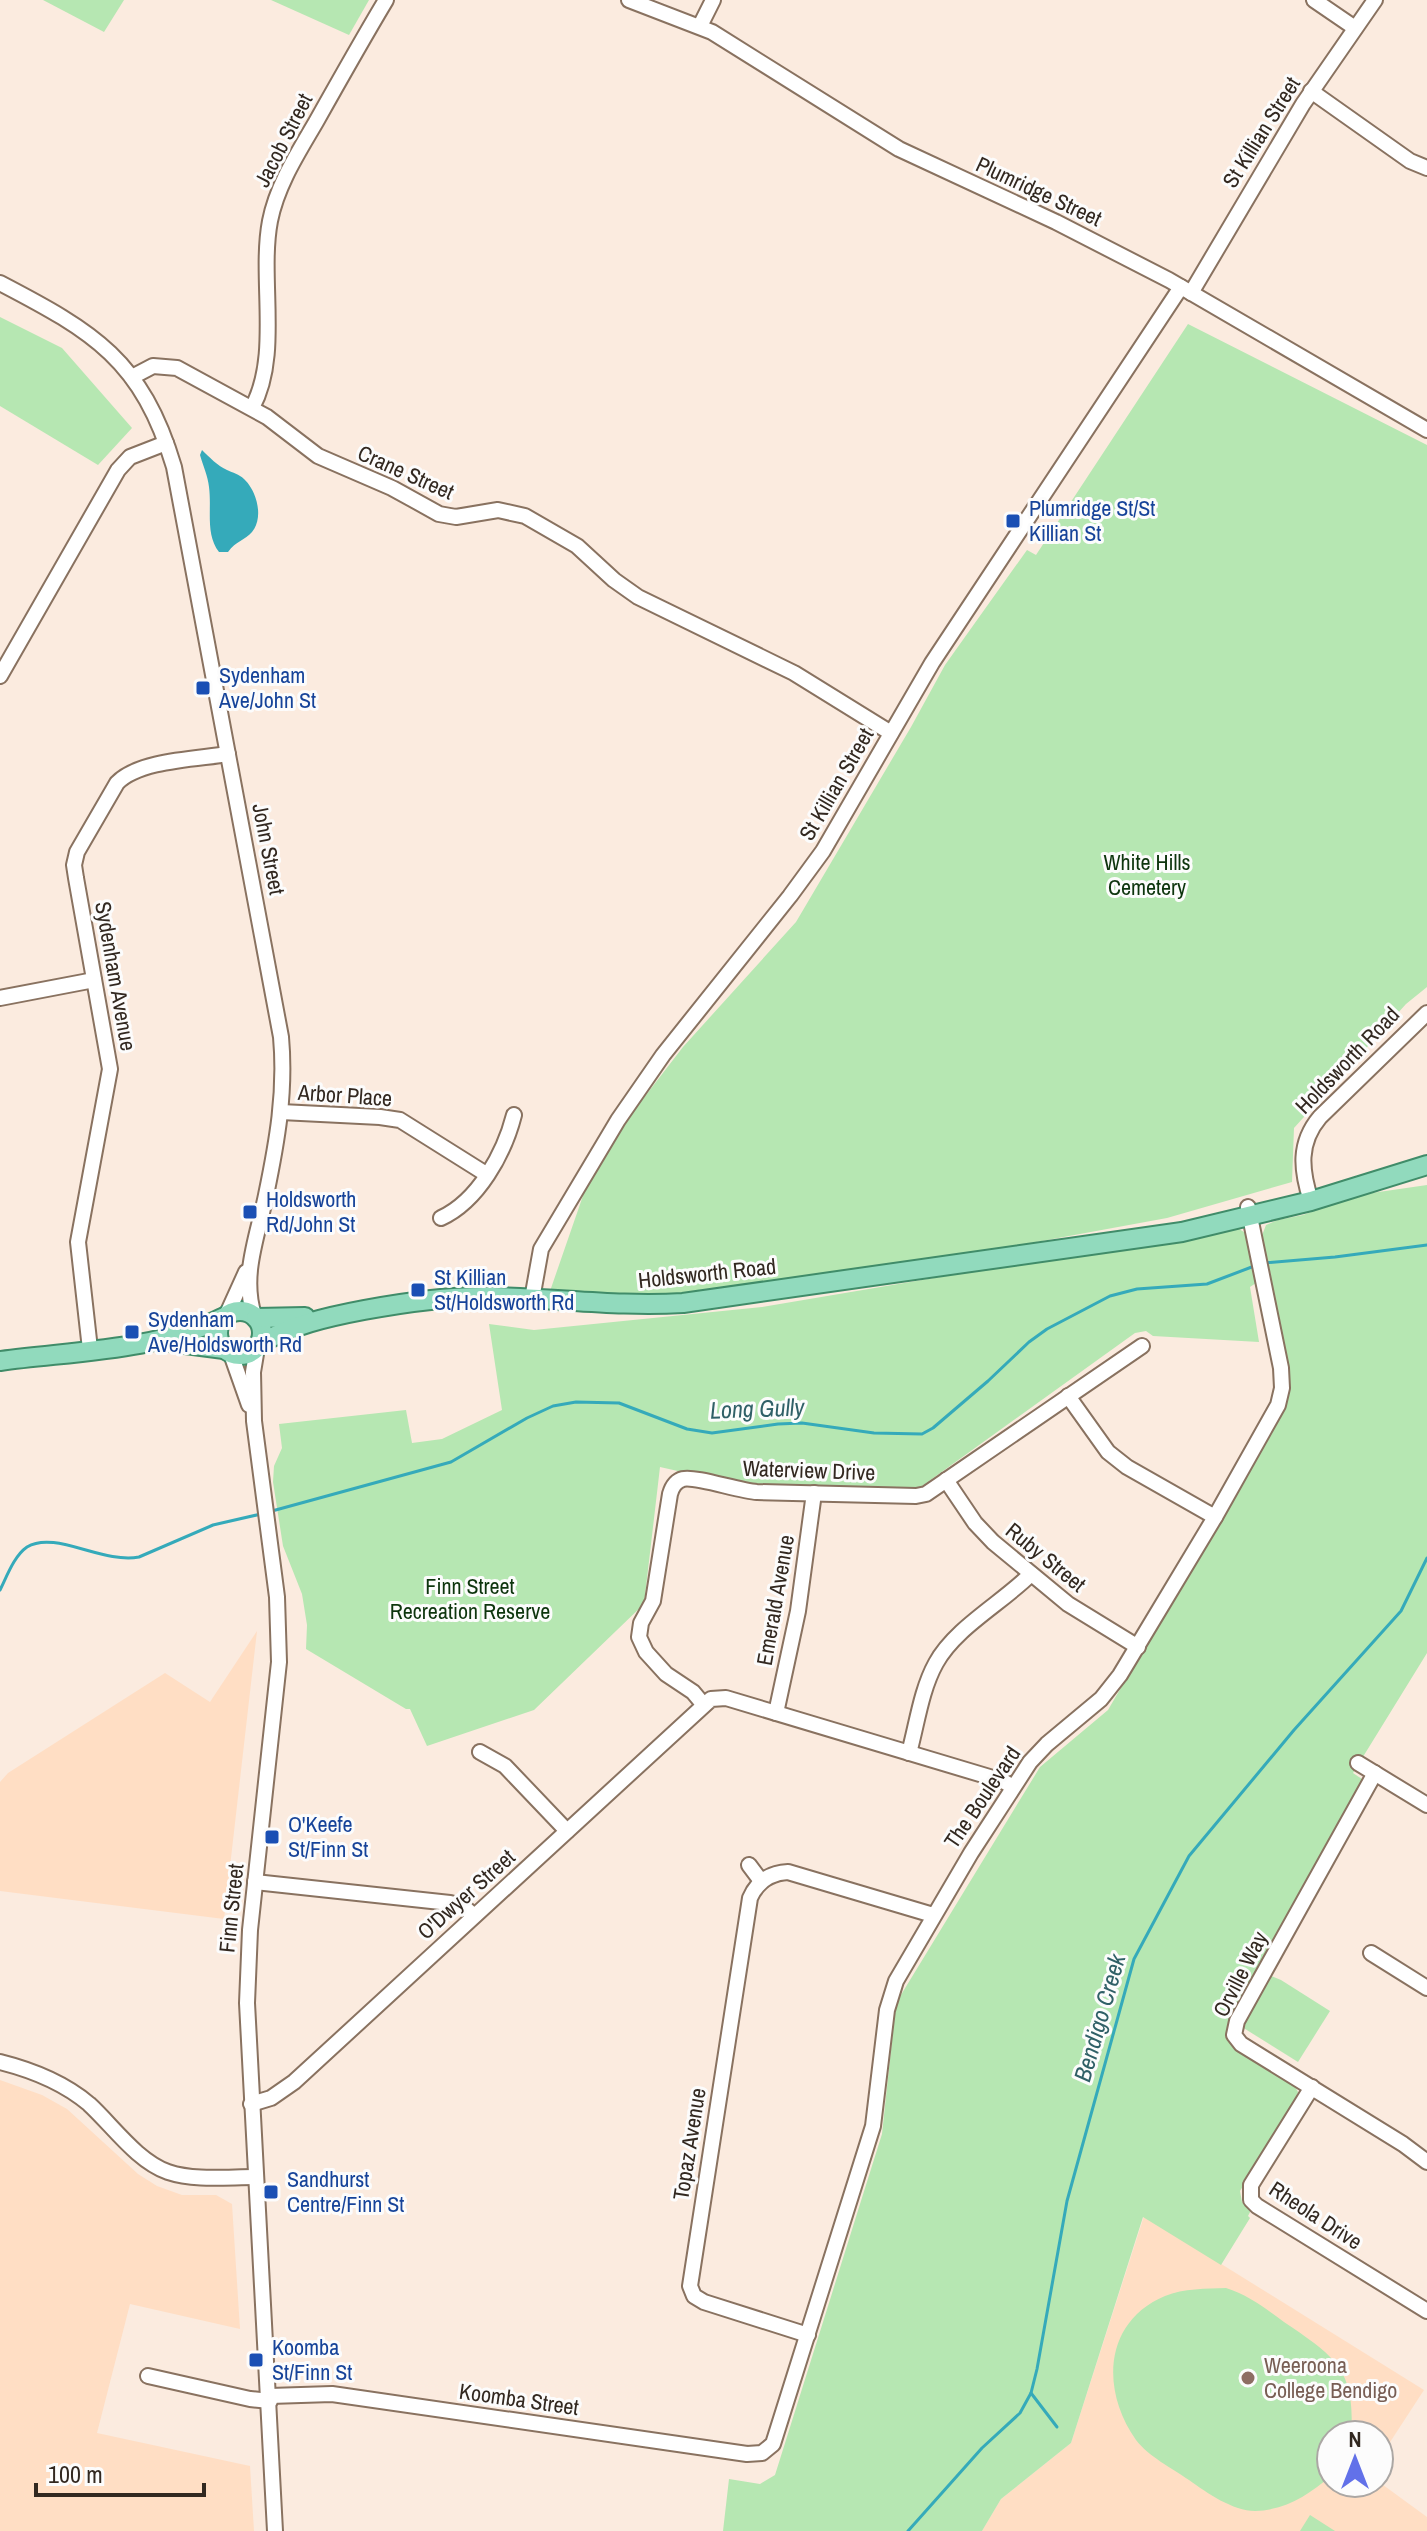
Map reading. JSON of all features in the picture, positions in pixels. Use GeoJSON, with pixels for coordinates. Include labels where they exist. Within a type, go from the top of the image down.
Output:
{"type":"FeatureCollection","features":[{"type":"Feature","properties":{"kind":"main road","name":"Holdsworth Road"},"geometry":{"type":"LineString","coordinates":[[258,1346],[293,1327],[336,1315],[453,1298],[626,1305],[683,1303],[1082,1246],[1249,1212],[1427,1163]]}},
{"type":"Feature","properties":{"kind":"main road"},"geometry":{"type":"LineString","coordinates":[[0,1361],[156,1341],[184,1334],[241,1310],[255,1316],[262,1330],[258,1346],[245,1355],[190,1343],[156,1341]]}},
{"type":"Feature","properties":{"kind":"main road","name":"Holdsworth Road"},"geometry":{"type":"LineString","coordinates":[[255,1316],[336,1315]]}},
{"type":"Feature","properties":{"kind":"main road"},"geometry":{"type":"LineString","coordinates":[[225,1316],[217,1337],[227,1352]]}},
{"type":"Feature","properties":{"kind":"street","name":"Jacob Street"},"geometry":{"type":"LineString","coordinates":[[252,408],[265,360],[268,232],[275,203],[301,148],[386,0]]}},
{"type":"Feature","properties":{"kind":"street","name":"Plumridge Street"},"geometry":{"type":"LineString","coordinates":[[629,0],[700,26],[899,149],[1056,222],[1186,290],[1427,430]]}},
{"type":"Feature","properties":{"kind":"street"},"geometry":{"type":"LineString","coordinates":[[700,26],[713,0]]}},
{"type":"Feature","properties":{"kind":"street"},"geometry":{"type":"LineString","coordinates":[[1314,0],[1355,28]]}},
{"type":"Feature","properties":{"kind":"street","name":"St Killian Street"},"geometry":{"type":"LineString","coordinates":[[532,1299],[541,1249],[588,1167],[653,1070],[807,874],[947,640],[1186,290],[1311,91],[1375,0]]}},
{"type":"Feature","properties":{"kind":"street"},"geometry":{"type":"LineString","coordinates":[[1311,91],[1410,161],[1427,168]]}},
{"type":"Feature","properties":{"kind":"street"},"geometry":{"type":"LineString","coordinates":[[0,283],[96,338],[132,377],[153,412],[166,443],[136,454],[122,464],[0,676]]}},
{"type":"Feature","properties":{"kind":"street","name":"Crane Street"},"geometry":{"type":"LineString","coordinates":[[132,377],[153,366],[168,365],[184,371],[272,420],[318,456],[392,488],[439,514],[456,517],[498,510],[525,516],[584,550],[614,580],[638,597],[794,673],[891,733]]}},
{"type":"Feature","properties":{"kind":"street","name":"John Street"},"geometry":{"type":"LineString","coordinates":[[166,443],[183,507],[278,1016],[284,1077],[266,1197],[250,1264],[249,1294],[255,1316]]}},
{"type":"Feature","properties":{"kind":"street","name":"Sydenham Avenue"},"geometry":{"type":"LineString","coordinates":[[90,1349],[78,1242],[110,1069],[76,878],[75,857],[124,776],[145,767],[228,754]]}},
{"type":"Feature","properties":{"kind":"street"},"geometry":{"type":"LineString","coordinates":[[0,998],[94,980]]}},
{"type":"Feature","properties":{"kind":"street","name":"Holdsworth Road"},"geometry":{"type":"LineString","coordinates":[[1309,1196],[1302,1152],[1314,1123],[1427,1013]]}},
{"type":"Feature","properties":{"kind":"street","name":"Arbor Place"},"geometry":{"type":"LineString","coordinates":[[281,1112],[400,1120],[486,1174]]}},
{"type":"Feature","properties":{"kind":"street"},"geometry":{"type":"LineString","coordinates":[[441,1218],[466,1203],[503,1148],[514,1115]]}},
{"type":"Feature","properties":{"kind":"street","name":"The Boulevard"},"geometry":{"type":"LineString","coordinates":[[762,2453],[777,2437],[873,2126],[889,2001],[896,1981],[933,1915],[1013,1787],[1038,1753],[1107,1692],[1138,1647],[1270,1423],[1280,1397],[1281,1368],[1249,1212]]}},
{"type":"Feature","properties":{"kind":"street","name":"John Street"},"geometry":{"type":"LineString","coordinates":[[225,1316],[250,1264]]}},
{"type":"Feature","properties":{"kind":"street","name":"Finn Street"},"geometry":{"type":"LineString","coordinates":[[258,1346],[253,1372],[254,1421],[277,1597],[279,1662],[247,1970],[251,2104],[270,2398],[275,2531]]}},
{"type":"Feature","properties":{"kind":"street","name":"Waterview Drive"},"geometry":{"type":"LineString","coordinates":[[703,1704],[693,1692],[666,1674],[646,1652],[639,1637],[641,1623],[653,1601],[673,1486],[679,1481],[687,1479],[739,1490],[926,1494],[1142,1346]]}},
{"type":"Feature","properties":{"kind":"street","name":"Finn Street"},"geometry":{"type":"LineString","coordinates":[[227,1352],[254,1421]]}},
{"type":"Feature","properties":{"kind":"street"},"geometry":{"type":"LineString","coordinates":[[1068,1396],[1108,1452],[1127,1467],[1215,1517]]}},
{"type":"Feature","properties":{"kind":"street","name":"Ruby Street"},"geometry":{"type":"LineString","coordinates":[[946,1480],[986,1536],[1078,1612],[1138,1647]]}},
{"type":"Feature","properties":{"kind":"street","name":"Emerald Avenue"},"geometry":{"type":"LineString","coordinates":[[776,1713],[798,1611],[814,1493]]}},
{"type":"Feature","properties":{"kind":"street"},"geometry":{"type":"LineString","coordinates":[[909,1753],[928,1682],[941,1655],[954,1640],[1031,1574]]}},
{"type":"Feature","properties":{"kind":"street"},"geometry":{"type":"LineString","coordinates":[[703,1704],[723,1697],[1013,1787]]}},
{"type":"Feature","properties":{"kind":"street","name":"O'Dwyer Street"},"geometry":{"type":"LineString","coordinates":[[251,2104],[274,2097],[290,2086],[703,1704]]}},
{"type":"Feature","properties":{"kind":"street"},"geometry":{"type":"LineString","coordinates":[[480,1752],[505,1766],[567,1831]]}},
{"type":"Feature","properties":{"kind":"street"},"geometry":{"type":"LineString","coordinates":[[1358,1763],[1427,1805]]}},
{"type":"Feature","properties":{"kind":"street","name":"Orville Way"},"geometry":{"type":"LineString","coordinates":[[1375,1773],[1235,2026],[1234,2035],[1241,2044],[1427,2162]]}},
{"type":"Feature","properties":{"kind":"street"},"geometry":{"type":"LineString","coordinates":[[749,1865],[761,1881],[780,1872],[795,1873],[933,1915]]}},
{"type":"Feature","properties":{"kind":"street","name":"Topaz Avenue"},"geometry":{"type":"LineString","coordinates":[[761,1881],[748,1905],[690,2286],[694,2296],[704,2302],[808,2335]]}},
{"type":"Feature","properties":{"kind":"street"},"geometry":{"type":"LineString","coordinates":[[255,1882],[450,1903],[464,1907],[473,1915]]}},
{"type":"Feature","properties":{"kind":"street"},"geometry":{"type":"LineString","coordinates":[[1371,1953],[1427,1988]]}},
{"type":"Feature","properties":{"kind":"street"},"geometry":{"type":"LineString","coordinates":[[0,2062],[40,2075],[75,2094],[144,2157],[169,2172],[195,2177],[255,2177]]}},
{"type":"Feature","properties":{"kind":"street","name":"Rheola Drive"},"geometry":{"type":"LineString","coordinates":[[1312,2087],[1251,2185],[1251,2200],[1427,2311]]}},
{"type":"Feature","properties":{"kind":"street","name":"Koomba Street"},"geometry":{"type":"LineString","coordinates":[[148,2376],[250,2399],[332,2394],[747,2454],[762,2453]]}},
{"type":"Feature","properties":{"kind":"street","name":"Finn Street"},"geometry":{"type":"LineString","coordinates":[[270,2398],[285,2531]]}},
{"type":"Feature","properties":{"kind":"shaded area"},"geometry":{"type":"Polygon","coordinates":[[[257,1631],[224,1919],[0,1891],[0,1782],[8,1773],[165,1673],[210,1702],[257,1631]]]}},
{"type":"Feature","properties":{"kind":"shaded area"},"geometry":{"type":"Polygon","coordinates":[[[0,2080],[42,2095],[67,2109],[138,2174],[157,2186],[182,2195],[216,2195],[232,2204],[240,2329],[130,2304],[97,2433],[250,2466],[254,2531],[0,2531],[0,2080]]]}},
{"type":"Feature","properties":{"kind":"shaded area","name":"Weeroona College Bendigo"},"geometry":{"type":"Polygon","coordinates":[[[1144,2216],[1424,2390],[1395,2434],[1395,2419],[1315,2419],[1315,2499],[1395,2499],[1395,2494],[1427,2517],[1427,2531],[982,2531],[1001,2499],[1071,2443],[1144,2216]]]}},
{"type":"Feature","properties":{"kind":"green space"},"geometry":{"type":"Polygon","coordinates":[[[43,0],[124,0],[104,32],[43,0]]]}},
{"type":"Feature","properties":{"kind":"green space"},"geometry":{"type":"Polygon","coordinates":[[[271,0],[369,0],[349,35],[271,0]]]}},
{"type":"Feature","properties":{"kind":"green space"},"geometry":{"type":"Polygon","coordinates":[[[0,317],[62,348],[132,428],[98,465],[0,406],[0,317]]]}},
{"type":"Feature","properties":{"kind":"green space","name":"White Hills Cemetery"},"geometry":{"type":"Polygon","coordinates":[[[1188,324],[1427,445],[1427,987],[1406,1004],[1294,1128],[1292,1182],[1167,1218],[998,1249],[660,1299],[549,1294],[595,1161],[683,1047],[796,922],[945,665],[1027,550],[1036,555],[1188,324]]]}},
{"type":"Feature","properties":{"kind":"green space"},"geometry":{"type":"Polygon","coordinates":[[[1427,1185],[1427,1653],[1353,1773],[1362,1779],[1362,1786],[1226,2030],[1230,2044],[1293,2083],[1298,2092],[1296,2101],[1240,2191],[1242,2202],[1251,2210],[1250,2218],[1221,2265],[1143,2217],[1071,2443],[1001,2499],[982,2531],[723,2531],[729,2479],[760,2484],[775,2475],[882,2134],[896,2003],[1040,1767],[1108,1710],[1280,1415],[1268,1277],[1271,1276],[1261,1238],[1266,1225],[1358,1195],[1427,1185]]]}},
{"type":"Feature","properties":{"kind":"green space","name":"Finn Street Recreation Reserve"},"geometry":{"type":"Polygon","coordinates":[[[1236,1227],[1247,1234],[1256,1283],[1250,1287],[1259,1342],[1153,1336],[1146,1331],[1135,1333],[918,1489],[740,1485],[660,1467],[644,1604],[534,1710],[427,1746],[410,1709],[306,1649],[307,1625],[302,1594],[283,1546],[273,1482],[274,1466],[282,1448],[279,1424],[406,1410],[412,1443],[442,1439],[502,1410],[489,1324],[534,1330],[762,1307],[1236,1227]]]}},
{"type":"Feature","properties":{"kind":"green space"},"geometry":{"type":"Polygon","coordinates":[[[1269,1975],[1330,2011],[1298,2062],[1242,2027],[1269,1975]]]}},
{"type":"Feature","properties":{"kind":"green space"},"geometry":{"type":"Polygon","coordinates":[[[1226,2288],[1256,2302],[1328,2355],[1345,2379],[1350,2394],[1352,2419],[1315,2419],[1315,2488],[1296,2500],[1277,2508],[1255,2511],[1229,2505],[1154,2457],[1136,2440],[1125,2421],[1113,2380],[1119,2340],[1129,2323],[1145,2308],[1172,2293],[1226,2288]]]}},
{"type":"Feature","properties":{"kind":"green space"},"geometry":{"type":"Polygon","coordinates":[[[1310,2515],[1335,2531],[1300,2531],[1310,2515]]]}},
{"type":"Feature","properties":{"kind":"water"},"geometry":{"type":"Polygon","coordinates":[[[202,450],[220,466],[249,484],[257,505],[256,526],[228,552],[219,552],[212,537],[209,487],[200,455],[202,450]]]}},
{"type":"Feature","properties":{"kind":"waterway","name":"Long Gully"},"geometry":{"type":"LineString","coordinates":[[1264,1263],[1427,1245]]}},
{"type":"Feature","properties":{"kind":"waterway","name":"Long Gully"},"geometry":{"type":"LineString","coordinates":[[272,1511],[451,1462],[527,1418],[553,1406],[576,1402],[619,1403],[687,1429],[712,1433],[802,1423],[874,1433],[922,1434],[988,1381],[1029,1342],[1047,1329],[1110,1296],[1137,1289],[1207,1284],[1257,1265]]}},
{"type":"Feature","properties":{"kind":"waterway","name":"Long Gully"},"geometry":{"type":"LineString","coordinates":[[0,1590],[18,1556],[27,1547],[38,1543],[51,1542],[110,1556],[139,1557],[213,1525],[261,1514]]}},
{"type":"Feature","properties":{"kind":"waterway","name":"Bendigo Creek"},"geometry":{"type":"LineString","coordinates":[[908,2531],[982,2448],[1020,2413],[1031,2393],[1067,2201],[1134,1959],[1189,1856],[1294,1730],[1401,1611],[1427,1558]]}},
{"type":"Feature","properties":{"kind":"waterway"},"geometry":{"type":"LineString","coordinates":[[1031,2393],[1057,2427]]}},
{"type":"Feature","properties":{"kind":"place","name":"Plumridge St/St Killian St"},"geometry":{"type":"Point","coordinates":[1013,521]}},
{"type":"Feature","properties":{"kind":"place","name":"Sydenham Ave/John St"},"geometry":{"type":"Point","coordinates":[203,688]}},
{"type":"Feature","properties":{"kind":"place","name":"Holdsworth Rd/John St"},"geometry":{"type":"Point","coordinates":[250,1212]}},
{"type":"Feature","properties":{"kind":"place","name":"St Killian St/Holdsworth Rd"},"geometry":{"type":"Point","coordinates":[418,1290]}},
{"type":"Feature","properties":{"kind":"place","name":"Sydenham Ave/Holdsworth Rd"},"geometry":{"type":"Point","coordinates":[132,1332]}},
{"type":"Feature","properties":{"kind":"place","name":"O'Keefe St/Finn St"},"geometry":{"type":"Point","coordinates":[272,1837]}},
{"type":"Feature","properties":{"kind":"place","name":"Sandhurst Centre/Finn St"},"geometry":{"type":"Point","coordinates":[271,2192]}},
{"type":"Feature","properties":{"kind":"place","name":"Koomba St/Finn St"},"geometry":{"type":"Point","coordinates":[256,2360]}},
{"type":"Feature","properties":{"kind":"place","name":"Weeroona College Bendigo"},"geometry":{"type":"Point","coordinates":[1248,2378]}}]}
